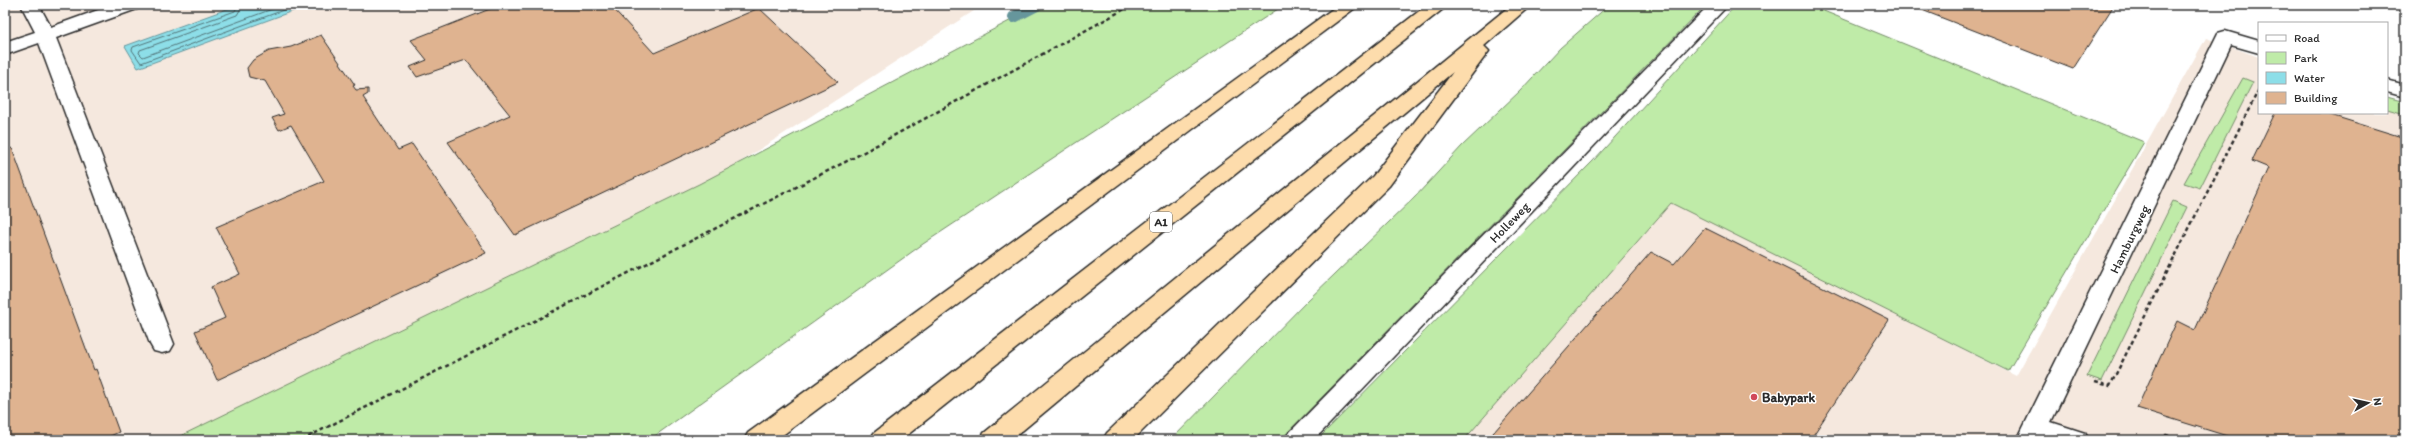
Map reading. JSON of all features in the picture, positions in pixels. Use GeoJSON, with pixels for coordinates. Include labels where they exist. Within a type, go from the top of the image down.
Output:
{"type":"FeatureCollection","features":[{"type":"Feature","properties":{"kind":"highway"},"geometry":{"type":"LineString","coordinates":[[757,440],[1350,5]]}},
{"type":"Feature","properties":{"kind":"highway","name":"A1"},"geometry":{"type":"LineString","coordinates":[[883,440],[1439,5]]}},
{"type":"Feature","properties":{"kind":"highway"},"geometry":{"type":"LineString","coordinates":[[993,440],[1522,5]]}},
{"type":"Feature","properties":{"kind":"highway"},"geometry":{"type":"LineString","coordinates":[[1116,440],[1281,281],[1380,181],[1502,21]]}},
{"type":"Feature","properties":{"kind":"street"},"geometry":{"type":"LineString","coordinates":[[30,5],[45,34],[162,344]]}},
{"type":"Feature","properties":{"kind":"street"},"geometry":{"type":"LineString","coordinates":[[5,49],[130,5]]}},
{"type":"Feature","properties":{"kind":"street","name":"Holleweg"},"geometry":{"type":"LineString","coordinates":[[1298,440],[1719,5]]}},
{"type":"Feature","properties":{"kind":"street","name":"Hamburgweg"},"geometry":{"type":"LineString","coordinates":[[2034,434],[2225,37],[2258,47]]}},
{"type":"Feature","properties":{"kind":"street"},"geometry":{"type":"LineString","coordinates":[[2388,86],[2405,91]]}},
{"type":"Feature","properties":{"kind":"street"},"geometry":{"type":"LineString","coordinates":[[2034,434],[2076,440]]}},
{"type":"Feature","properties":{"kind":"path"},"geometry":{"type":"LineString","coordinates":[[302,440],[853,158],[1132,5]]}},
{"type":"Feature","properties":{"kind":"path"},"geometry":{"type":"LineString","coordinates":[[2063,374],[2110,386],[2258,91]]}},
{"type":"Feature","properties":{"kind":"path"},"geometry":{"type":"LineString","coordinates":[[2160,440],[2166,435],[2181,440]]}},
{"type":"Feature","properties":{"kind":"shaded area"},"geometry":{"type":"Polygon","coordinates":[[[5,5],[983,5],[310,440],[5,440],[5,5]]]}},
{"type":"Feature","properties":{"kind":"shaded area"},"geometry":{"type":"Polygon","coordinates":[[[2206,38],[2258,57],[2258,114],[2388,114],[2388,100],[2405,107],[2405,440],[1356,440],[1593,161],[2016,376],[2206,38]]]}},
{"type":"Feature","properties":{"kind":"green space"},"geometry":{"type":"Polygon","coordinates":[[[1040,5],[1284,5],[923,244],[649,440],[172,440],[699,184],[1040,5]]]}},
{"type":"Feature","properties":{"kind":"green space"},"geometry":{"type":"Polygon","coordinates":[[[1609,5],[1706,5],[1280,440],[1171,440],[1308,300],[1415,197],[1462,146],[1520,91],[1560,48],[1609,5]]]}},
{"type":"Feature","properties":{"kind":"green space"},"geometry":{"type":"Polygon","coordinates":[[[1736,5],[1815,5],[1814,7],[2144,142],[2008,371],[1671,203],[1464,440],[1317,440],[1593,161],[1736,5]]]}},
{"type":"Feature","properties":{"kind":"green space"},"geometry":{"type":"Polygon","coordinates":[[[2243,78],[2253,82],[2200,188],[2184,183],[2243,78]]]}},
{"type":"Feature","properties":{"kind":"green space"},"geometry":{"type":"Polygon","coordinates":[[[2388,97],[2405,102],[2405,114],[2388,109],[2388,97]]]}},
{"type":"Feature","properties":{"kind":"green space"},"geometry":{"type":"Polygon","coordinates":[[[2173,201],[2187,207],[2102,381],[2087,376],[2173,201]]]}},
{"type":"Feature","properties":{"kind":"water"},"geometry":{"type":"Polygon","coordinates":[[[238,5],[309,5],[138,68],[125,46],[238,5]]]}},
{"type":"Feature","properties":{"kind":"building"},"geometry":{"type":"Polygon","coordinates":[[[500,5],[610,5],[654,53],[759,8],[838,82],[515,235],[448,142],[510,115],[466,60],[417,77],[410,67],[427,60],[411,40],[500,5]]]}},
{"type":"Feature","properties":{"kind":"building"},"geometry":{"type":"Polygon","coordinates":[[[1909,5],[2114,5],[2073,69],[1909,5]]]}},
{"type":"Feature","properties":{"kind":"building"},"geometry":{"type":"Polygon","coordinates":[[[321,35],[355,85],[353,86],[356,90],[368,89],[368,94],[363,97],[398,150],[412,144],[486,253],[217,380],[195,331],[225,318],[211,287],[240,274],[216,227],[324,181],[291,125],[279,130],[272,118],[284,114],[265,81],[249,77],[247,68],[253,60],[269,51],[291,47],[321,35]]]}},
{"type":"Feature","properties":{"kind":"building"},"geometry":{"type":"Polygon","coordinates":[[[2275,114],[2327,114],[2405,138],[2405,440],[2240,440],[2137,408],[2177,321],[2195,330],[2269,168],[2252,161],[2275,114]]]}},
{"type":"Feature","properties":{"kind":"building"},"geometry":{"type":"Polygon","coordinates":[[[12,148],[94,370],[96,369],[119,432],[102,440],[5,440],[5,151],[12,148]]]}},
{"type":"Feature","properties":{"kind":"building"},"geometry":{"type":"Polygon","coordinates":[[[1705,228],[1889,320],[1810,440],[1487,440],[1651,252],[1674,264],[1705,228]]]}},
{"type":"Feature","properties":{"kind":"waterway"},"geometry":{"type":"LineString","coordinates":[[1014,17],[1037,5]]}},
{"type":"Feature","properties":{"kind":"place","name":"Babypark"},"geometry":{"type":"Point","coordinates":[1754,397]}}]}
